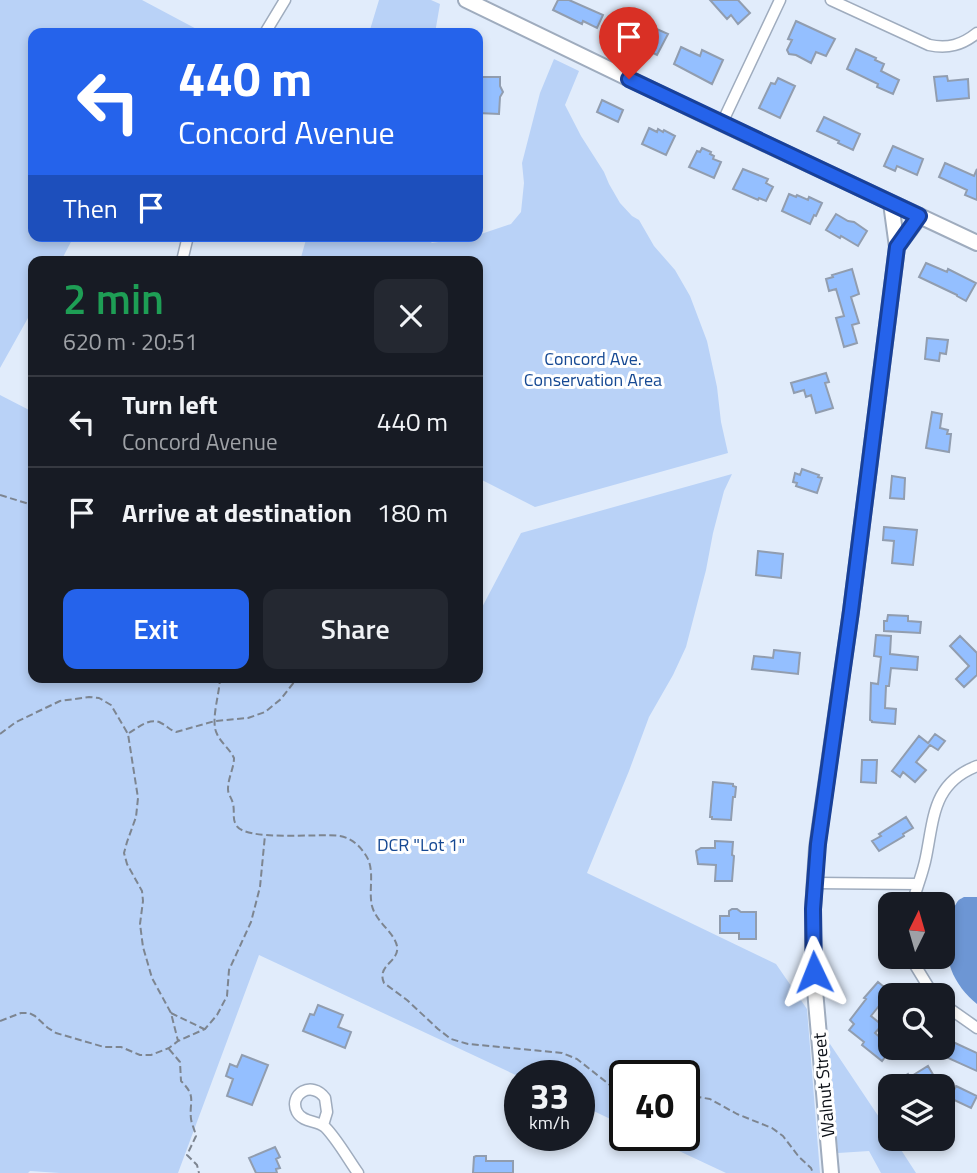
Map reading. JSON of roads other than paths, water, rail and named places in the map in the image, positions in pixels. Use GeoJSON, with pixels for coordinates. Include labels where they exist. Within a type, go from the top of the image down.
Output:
{"type":"FeatureCollection","features":[{"type":"Feature","properties":{"kind":"street"},"geometry":{"type":"LineString","coordinates":[[268,28],[285,0]]}},
{"type":"Feature","properties":{"kind":"street"},"geometry":{"type":"LineString","coordinates":[[466,0],[977,243]]}},
{"type":"Feature","properties":{"kind":"street"},"geometry":{"type":"LineString","coordinates":[[722,123],[780,0]]}},
{"type":"Feature","properties":{"kind":"street"},"geometry":{"type":"LineString","coordinates":[[831,0],[929,45],[954,46],[977,33]]}},
{"type":"Feature","properties":{"kind":"street","name":"Walnut Street"},"geometry":{"type":"LineString","coordinates":[[831,1173],[813,967],[813,909],[818,844],[897,247],[891,203]]}},
{"type":"Feature","properties":{"kind":"street","name":"Walnut Street"},"geometry":{"type":"LineString","coordinates":[[897,247],[919,216]]}},
{"type":"Feature","properties":{"kind":"street"},"geometry":{"type":"LineString","coordinates":[[915,892],[937,805],[947,786],[965,771],[977,766]]}},
{"type":"Feature","properties":{"kind":"street"},"geometry":{"type":"LineString","coordinates":[[815,883],[917,884]]}},
{"type":"Feature","properties":{"kind":"street"},"geometry":{"type":"LineString","coordinates":[[955,1012],[977,1028]]}},
{"type":"Feature","properties":{"kind":"street"},"geometry":{"type":"LineString","coordinates":[[323,1125],[358,1173]]}},
{"type":"Feature","properties":{"kind":"water"},"geometry":{"type":"Polygon","coordinates":[[[964,897],[977,897],[977,1004],[965,993],[952,970],[956,970],[956,905],[964,897]]]}},
{"type":"Feature","properties":{"kind":"park label","name":"Concord Ave. Conservation Area"},"geometry":{"type":"Point","coordinates":[593,369]}},
{"type":"Feature","properties":{"kind":"park label","name":"DCR \"Lot 1\""},"geometry":{"type":"Point","coordinates":[421,845]}}]}
